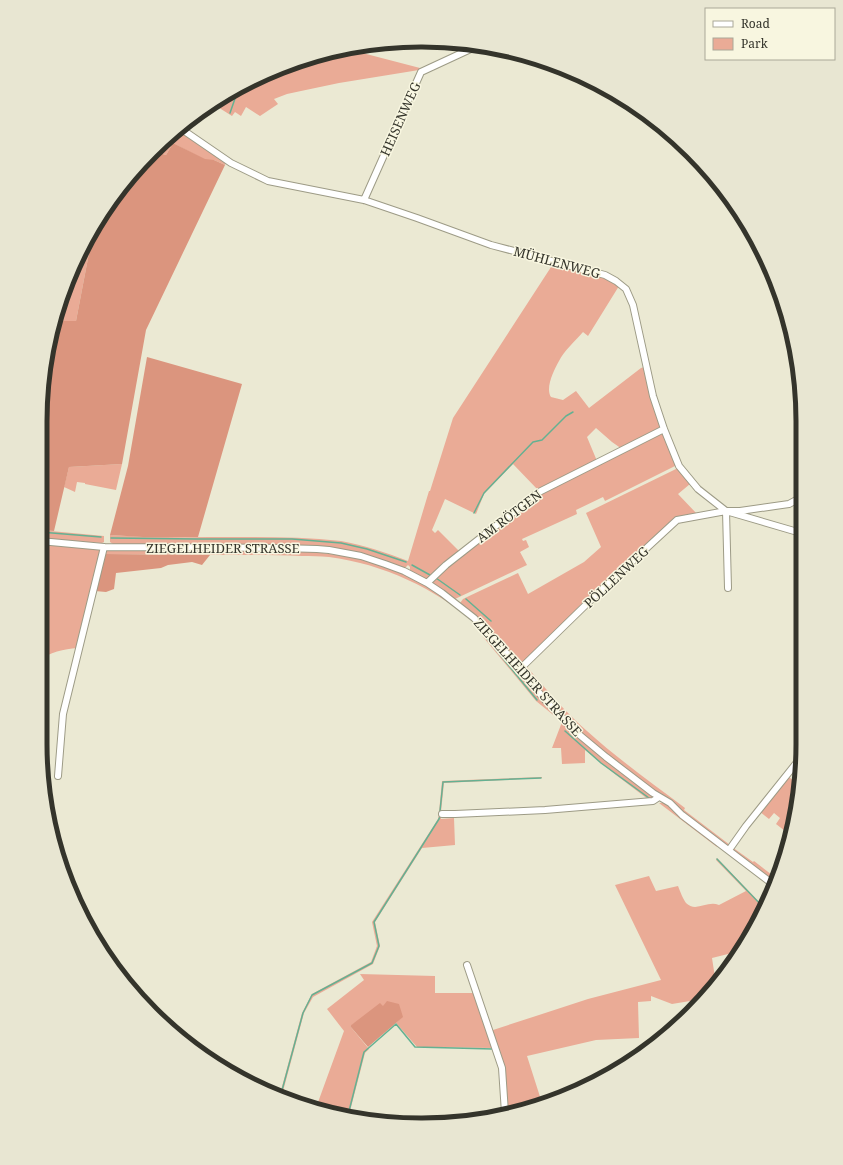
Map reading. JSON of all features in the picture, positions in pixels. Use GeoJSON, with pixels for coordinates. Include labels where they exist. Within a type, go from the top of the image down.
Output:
{"type":"FeatureCollection","features":[{"type":"Feature","properties":{"kind":"street","name":"HEISENWEG"},"geometry":{"type":"LineString","coordinates":[[364,200],[421,72],[469,50]]}},
{"type":"Feature","properties":{"kind":"street","name":"MÜHLENWEG"},"geometry":{"type":"LineString","coordinates":[[185,131],[231,163],[268,181],[364,200],[491,245],[605,275],[616,281],[626,289],[633,305],[653,396],[679,466],[698,489],[726,511],[796,532]]}},
{"type":"Feature","properties":{"kind":"street","name":"AM RÖTGEN"},"geometry":{"type":"LineString","coordinates":[[427,583],[446,565],[539,492],[664,429]]}},
{"type":"Feature","properties":{"kind":"street","name":"PÖLLENWEG"},"geometry":{"type":"LineString","coordinates":[[520,669],[598,593],[677,520],[726,511],[789,504],[796,500]]}},
{"type":"Feature","properties":{"kind":"street"},"geometry":{"type":"LineString","coordinates":[[726,511],[728,588]]}},
{"type":"Feature","properties":{"kind":"street","name":"ZIEGELHEIDER STRASSE"},"geometry":{"type":"LineString","coordinates":[[47,542],[104,547],[281,548],[329,550],[361,556],[404,571],[427,583],[455,602],[474,618],[490,633],[546,700],[576,732],[606,757],[659,797],[670,803],[682,815],[769,881]]}},
{"type":"Feature","properties":{"kind":"street"},"geometry":{"type":"LineString","coordinates":[[58,776],[63,714],[104,547]]}},
{"type":"Feature","properties":{"kind":"street"},"geometry":{"type":"LineString","coordinates":[[728,850],[795,765]]}},
{"type":"Feature","properties":{"kind":"street"},"geometry":{"type":"LineString","coordinates":[[442,814],[553,809],[653,802],[659,797]]}},
{"type":"Feature","properties":{"kind":"street"},"geometry":{"type":"LineString","coordinates":[[467,965],[502,1068],[505,1108]]}},
{"type":"Feature","properties":{"kind":"green space"},"geometry":{"type":"Polygon","coordinates":[[[359,52],[420,68],[419,70],[339,83],[287,94],[274,99],[278,104],[260,116],[246,107],[241,116],[235,112],[232,116],[218,107],[234,97],[278,76],[301,67],[348,54],[359,52]]]}},
{"type":"Feature","properties":{"kind":"green space"},"geometry":{"type":"Polygon","coordinates":[[[183,133],[226,163],[225,165],[214,160],[205,160],[173,143],[166,155],[161,153],[183,133]]]}},
{"type":"Feature","properties":{"kind":"green space"},"geometry":{"type":"Polygon","coordinates":[[[90,248],[76,321],[61,321],[76,278],[90,248]]]}},
{"type":"Feature","properties":{"kind":"green space"},"geometry":{"type":"Polygon","coordinates":[[[553,264],[597,275],[619,286],[588,336],[583,332],[561,357],[550,384],[549,393],[551,397],[563,400],[576,391],[589,408],[644,367],[661,427],[622,449],[596,428],[587,437],[597,461],[538,490],[513,464],[484,494],[476,514],[445,499],[432,530],[435,533],[438,530],[460,552],[426,580],[410,571],[410,567],[408,565],[405,568],[336,549],[113,544],[110,542],[110,535],[315,539],[341,541],[358,545],[384,552],[408,561],[453,418],[553,264]]]}},
{"type":"Feature","properties":{"kind":"green space"},"geometry":{"type":"Polygon","coordinates":[[[663,432],[677,465],[605,501],[603,497],[576,510],[577,514],[522,539],[523,541],[526,540],[529,547],[520,552],[527,565],[455,599],[432,583],[433,579],[538,494],[663,432]]]}},
{"type":"Feature","properties":{"kind":"green space"},"geometry":{"type":"Polygon","coordinates":[[[122,464],[116,490],[77,482],[75,492],[64,487],[69,467],[122,464]]]}},
{"type":"Feature","properties":{"kind":"green space"},"geometry":{"type":"Polygon","coordinates":[[[676,469],[679,469],[690,484],[678,494],[697,514],[675,517],[647,545],[596,589],[524,663],[519,664],[490,630],[460,603],[463,599],[518,573],[528,594],[584,562],[601,547],[586,513],[676,469]]]}},
{"type":"Feature","properties":{"kind":"green space"},"geometry":{"type":"Polygon","coordinates":[[[47,531],[104,536],[104,542],[47,539],[47,531]]]}},
{"type":"Feature","properties":{"kind":"green space"},"geometry":{"type":"Polygon","coordinates":[[[47,545],[95,548],[100,550],[77,648],[47,655],[47,545]]]}},
{"type":"Feature","properties":{"kind":"green space"},"geometry":{"type":"Polygon","coordinates":[[[110,549],[312,552],[348,557],[382,566],[414,579],[445,598],[476,624],[443,599],[426,589],[388,572],[349,560],[316,556],[105,554],[105,552],[110,549]]]}},
{"type":"Feature","properties":{"kind":"green space"},"geometry":{"type":"Polygon","coordinates":[[[477,627],[480,627],[553,711],[654,797],[649,800],[585,750],[585,763],[562,764],[561,748],[552,748],[562,722],[536,701],[484,638],[477,627]]]}},
{"type":"Feature","properties":{"kind":"green space"},"geometry":{"type":"Polygon","coordinates":[[[527,667],[579,724],[635,771],[685,808],[684,810],[730,845],[726,846],[619,765],[578,730],[550,702],[525,671],[527,667]]]}},
{"type":"Feature","properties":{"kind":"green space"},"geometry":{"type":"Polygon","coordinates":[[[788,776],[794,781],[789,817],[785,831],[776,824],[780,818],[774,813],[769,819],[760,812],[788,776]]]}},
{"type":"Feature","properties":{"kind":"green space"},"geometry":{"type":"Polygon","coordinates":[[[542,777],[444,783],[441,812],[439,812],[442,781],[542,777]]]}},
{"type":"Feature","properties":{"kind":"green space"},"geometry":{"type":"Polygon","coordinates":[[[659,803],[663,803],[668,806],[716,844],[717,847],[659,803]]]}},
{"type":"Feature","properties":{"kind":"green space"},"geometry":{"type":"Polygon","coordinates":[[[439,815],[441,815],[441,819],[454,818],[455,845],[422,848],[375,922],[380,946],[373,964],[313,997],[304,1013],[283,1091],[281,1090],[302,1013],[312,994],[371,962],[377,946],[372,922],[438,819],[439,815]]]}},
{"type":"Feature","properties":{"kind":"green space"},"geometry":{"type":"Polygon","coordinates":[[[732,847],[772,875],[770,880],[732,851],[732,847]]]}},
{"type":"Feature","properties":{"kind":"green space"},"geometry":{"type":"Polygon","coordinates":[[[717,858],[760,903],[746,931],[732,953],[712,958],[715,976],[703,990],[693,1000],[672,1004],[651,996],[651,1001],[638,1002],[639,1038],[596,1040],[527,1056],[541,1098],[506,1108],[503,1067],[490,1031],[588,999],[661,980],[615,885],[649,876],[656,891],[678,886],[686,903],[690,906],[698,907],[710,904],[719,905],[746,891],[716,860],[717,858]]]}},
{"type":"Feature","properties":{"kind":"green space"},"geometry":{"type":"Polygon","coordinates":[[[360,974],[435,976],[435,993],[474,993],[493,1048],[417,1047],[396,1023],[402,1017],[383,1006],[350,1026],[369,1049],[365,1053],[350,1111],[318,1103],[344,1031],[327,1009],[364,980],[360,974]]]}},
{"type":"Feature","properties":{"kind":"shaded area"},"geometry":{"type":"Polygon","coordinates":[[[173,143],[205,159],[214,160],[225,165],[146,330],[122,464],[69,467],[54,531],[47,530],[48,397],[54,348],[61,321],[76,321],[90,248],[110,213],[124,194],[157,157],[161,153],[166,155],[173,143]]]}},
{"type":"Feature","properties":{"kind":"shaded area"},"geometry":{"type":"Polygon","coordinates":[[[147,357],[242,384],[198,537],[143,537],[110,535],[128,466],[147,357]]]}},
{"type":"Feature","properties":{"kind":"shaded area"},"geometry":{"type":"Polygon","coordinates":[[[105,554],[210,555],[202,565],[192,562],[168,565],[161,568],[116,573],[114,589],[106,592],[95,591],[105,554]]]}},
{"type":"Feature","properties":{"kind":"shaded area"},"geometry":{"type":"Polygon","coordinates":[[[387,1001],[399,1004],[403,1017],[368,1047],[350,1026],[380,1003],[383,1006],[387,1001]]]}},
{"type":"Feature","properties":{"kind":"waterway"},"geometry":{"type":"LineString","coordinates":[[230,113],[236,96]]}},
{"type":"Feature","properties":{"kind":"waterway"},"geometry":{"type":"LineString","coordinates":[[474,513],[484,493],[533,442],[542,440],[566,416],[573,412]]}},
{"type":"Feature","properties":{"kind":"waterway"},"geometry":{"type":"LineString","coordinates":[[47,533],[101,537]]}},
{"type":"Feature","properties":{"kind":"waterway"},"geometry":{"type":"LineString","coordinates":[[111,538],[292,539],[341,543],[367,549],[406,562]]}},
{"type":"Feature","properties":{"kind":"waterway"},"geometry":{"type":"LineString","coordinates":[[412,565],[430,575]]}},
{"type":"Feature","properties":{"kind":"waterway"},"geometry":{"type":"LineString","coordinates":[[436,578],[460,595]]}},
{"type":"Feature","properties":{"kind":"waterway"},"geometry":{"type":"LineString","coordinates":[[466,599],[491,621]]}},
{"type":"Feature","properties":{"kind":"waterway"},"geometry":{"type":"LineString","coordinates":[[487,639],[537,700]]}},
{"type":"Feature","properties":{"kind":"waterway"},"geometry":{"type":"LineString","coordinates":[[565,731],[601,763],[649,798]]}},
{"type":"Feature","properties":{"kind":"waterway"},"geometry":{"type":"LineString","coordinates":[[440,811],[443,782],[541,778]]}},
{"type":"Feature","properties":{"kind":"waterway"},"geometry":{"type":"LineString","coordinates":[[282,1091],[303,1013],[312,995],[372,963],[379,946],[374,922],[440,816]]}},
{"type":"Feature","properties":{"kind":"waterway"},"geometry":{"type":"LineString","coordinates":[[717,859],[760,903]]}},
{"type":"Feature","properties":{"kind":"waterway"},"geometry":{"type":"LineString","coordinates":[[349,1111],[364,1052],[396,1024],[415,1047],[493,1049]]}}]}
